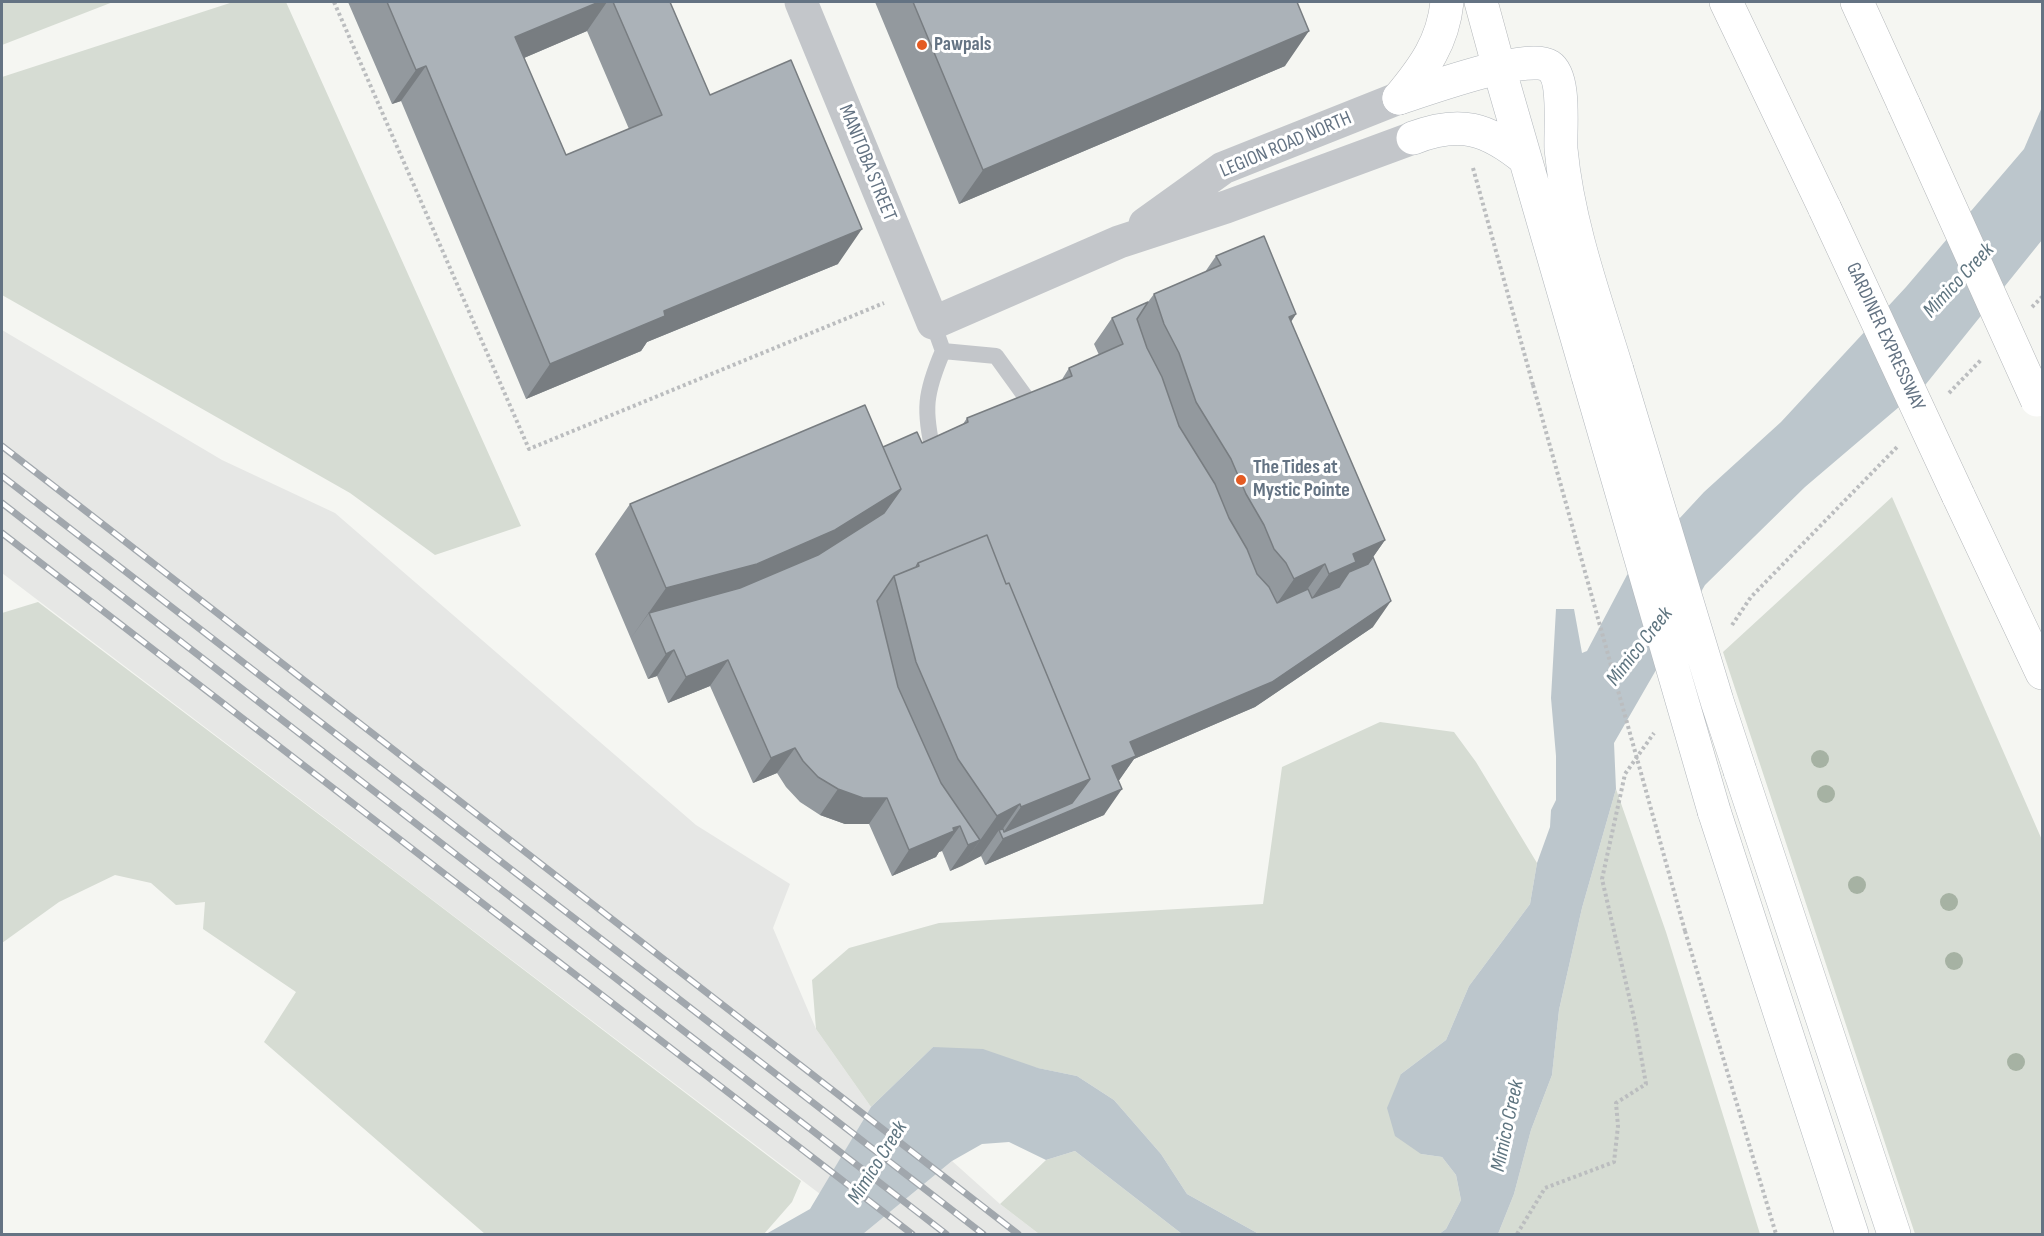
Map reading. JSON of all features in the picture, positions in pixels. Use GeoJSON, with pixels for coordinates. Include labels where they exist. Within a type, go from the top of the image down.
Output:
{"type":"FeatureCollection","features":[{"type":"Feature","properties":{"kind":"main road"},"geometry":{"type":"LineString","coordinates":[[1399,98],[1425,66],[1437,42],[1448,2]]}},
{"type":"Feature","properties":{"kind":"main road"},"geometry":{"type":"LineString","coordinates":[[1481,2],[1525,159],[1603,373],[1717,701],[1894,1234]]}},
{"type":"Feature","properties":{"kind":"main road","name":"GARDINER EXPRESSWAY"},"geometry":{"type":"LineString","coordinates":[[1726,2],[2043,673]]}},
{"type":"Feature","properties":{"kind":"main road"},"geometry":{"type":"LineString","coordinates":[[1857,2],[2040,406]]}},
{"type":"Feature","properties":{"kind":"main road"},"geometry":{"type":"LineString","coordinates":[[1399,98],[1499,68],[1539,62],[1552,68],[1560,87],[1562,150],[1603,373],[1714,811],[1852,1234]]}},
{"type":"Feature","properties":{"kind":"main road"},"geometry":{"type":"LineString","coordinates":[[1413,138],[1451,127],[1486,134],[1505,143],[1525,159]]}},
{"type":"Feature","properties":{"kind":"street","name":"MANITOBA STREET"},"geometry":{"type":"LineString","coordinates":[[801,2],[938,337]]}},
{"type":"Feature","properties":{"kind":"street","name":"LEGION ROAD NORTH"},"geometry":{"type":"LineString","coordinates":[[938,337],[1119,242],[1223,168],[1399,98]]}},
{"type":"Feature","properties":{"kind":"street","name":"LEGION ROAD NORTH"},"geometry":{"type":"LineString","coordinates":[[1119,242],[1226,207],[1413,138]]}},
{"type":"Feature","properties":{"kind":"lane"},"geometry":{"type":"LineString","coordinates":[[934,455],[926,416],[927,393],[938,337],[996,356],[1035,410]]}},
{"type":"Feature","properties":{"kind":"path"},"geometry":{"type":"LineString","coordinates":[[334,2],[529,449],[884,303]]}},
{"type":"Feature","properties":{"kind":"path"},"geometry":{"type":"LineString","coordinates":[[1471,159],[1685,931],[1776,1234]]}},
{"type":"Feature","properties":{"kind":"path"},"geometry":{"type":"LineString","coordinates":[[2026,314],[2043,297]]}},
{"type":"Feature","properties":{"kind":"path"},"geometry":{"type":"LineString","coordinates":[[1943,400],[1984,357]]}},
{"type":"Feature","properties":{"kind":"path"},"geometry":{"type":"LineString","coordinates":[[1731,625],[1751,597],[1901,443]]}},
{"type":"Feature","properties":{"kind":"path"},"geometry":{"type":"LineString","coordinates":[[1517,1234],[1545,1188],[1614,1162],[1618,1126],[1616,1102],[1646,1084],[1635,1022],[1602,879],[1625,774],[1658,728]]}},
{"type":"Feature","properties":{"kind":"shaded area"},"geometry":{"type":"Polygon","coordinates":[[[2,2],[113,2],[2,45],[2,2]]]}},
{"type":"Feature","properties":{"kind":"shaded area"},"geometry":{"type":"Polygon","coordinates":[[[233,2],[286,2],[521,526],[435,555],[350,493],[2,295],[2,77],[233,2]]]}},
{"type":"Feature","properties":{"kind":"shaded area"},"geometry":{"type":"Polygon","coordinates":[[[2,330],[222,460],[335,513],[696,825],[790,884],[773,928],[816,1029],[871,1107],[820,1194],[2,573],[2,330]]]}},
{"type":"Feature","properties":{"kind":"shaded area"},"geometry":{"type":"Polygon","coordinates":[[[1892,497],[2042,840],[2042,1234],[1915,1234],[1723,652],[1892,497]]]}},
{"type":"Feature","properties":{"kind":"shaded area"},"geometry":{"type":"Polygon","coordinates":[[[38,602],[801,1181],[792,1202],[764,1234],[485,1234],[264,1042],[296,992],[203,929],[205,902],[176,905],[151,883],[115,875],[59,902],[2,943],[2,613],[38,602]]]}},
{"type":"Feature","properties":{"kind":"shaded area"},"geometry":{"type":"Polygon","coordinates":[[[1380,722],[1454,732],[1476,762],[1537,863],[1530,904],[1469,986],[1446,1040],[1401,1074],[1421,1154],[1442,1157],[1456,1175],[1461,1200],[1446,1229],[1439,1234],[1259,1234],[1187,1194],[1161,1154],[1114,1100],[1077,1076],[933,1047],[871,1107],[816,1029],[812,980],[849,948],[939,923],[1263,904],[1282,767],[1380,722]]]}},
{"type":"Feature","properties":{"kind":"shaded area"},"geometry":{"type":"Polygon","coordinates":[[[1616,789],[1666,932],[1760,1234],[1498,1234],[1514,1194],[1531,1130],[1552,1075],[1559,1010],[1582,908],[1616,789]]]}},
{"type":"Feature","properties":{"kind":"shaded area"},"geometry":{"type":"Polygon","coordinates":[[[1075,1151],[1182,1234],[1039,1234],[1000,1204],[1046,1160],[1075,1151]]]}},
{"type":"Feature","properties":{"kind":"shaded area"},"geometry":{"type":"Polygon","coordinates":[[[952,1161],[1000,1204],[1039,1234],[863,1234],[952,1161]]]}},
{"type":"Feature","properties":{"kind":"water","name":"Mimico Creek"},"geometry":{"type":"Polygon","coordinates":[[[2042,107],[2042,240],[1926,384],[1805,487],[1705,585],[1614,743],[1616,789],[1582,908],[1559,1010],[1552,1075],[1531,1130],[1514,1194],[1498,1234],[1439,1234],[1446,1229],[1461,1200],[1456,1175],[1442,1157],[1421,1154],[1395,1136],[1387,1108],[1401,1074],[1446,1040],[1469,986],[1530,904],[1537,863],[1550,827],[1551,810],[1556,800],[1556,756],[1551,698],[1556,609],[1574,609],[1582,653],[1587,651],[1627,575],[1704,492],[1781,422],[1906,287],[2024,149],[2042,107]]]}},
{"type":"Feature","properties":{"kind":"water","name":"Mimico Creek"},"geometry":{"type":"Polygon","coordinates":[[[933,1047],[983,1049],[1038,1068],[1077,1076],[1114,1100],[1161,1154],[1187,1194],[1259,1234],[1182,1234],[1075,1151],[1046,1160],[1009,1142],[982,1144],[952,1161],[863,1234],[766,1234],[810,1209],[871,1107],[933,1047]]]}},
{"type":"Feature","properties":{"kind":"building"},"geometry":{"type":"Polygon","coordinates":[[[387,2],[599,2],[515,37],[566,155],[662,115],[613,2],[670,2],[710,95],[791,60],[862,229],[664,311],[665,316],[550,364],[426,66],[416,70],[387,2]]]}},
{"type":"Feature","properties":{"kind":"building"},"geometry":{"type":"Polygon","coordinates":[[[913,2],[1297,2],[1309,31],[983,170],[913,2]]]}},
{"type":"Feature","properties":{"kind":"building"},"geometry":{"type":"Polygon","coordinates":[[[1264,236],[1296,314],[1289,317],[1385,540],[1353,554],[1356,562],[1329,574],[1325,564],[1294,579],[1286,563],[1274,549],[1231,459],[1196,402],[1179,353],[1164,324],[1154,294],[1221,265],[1216,256],[1264,236]]]}},
{"type":"Feature","properties":{"kind":"building"},"geometry":{"type":"Polygon","coordinates":[[[1148,302],[1137,319],[1147,348],[1162,377],[1179,426],[1215,484],[1257,574],[1269,587],[1277,603],[1308,589],[1312,598],[1339,587],[1349,572],[1368,564],[1373,557],[1391,601],[1272,682],[1130,742],[1136,756],[1112,766],[1122,789],[1003,839],[999,830],[1003,829],[1004,832],[1072,803],[1090,779],[987,535],[918,563],[916,567],[894,576],[877,601],[898,687],[941,783],[980,840],[968,845],[960,826],[953,828],[954,831],[909,850],[887,798],[863,798],[838,789],[818,777],[803,761],[795,748],[771,758],[728,660],[686,677],[674,650],[666,654],[649,613],[740,588],[818,555],[884,513],[901,489],[883,447],[917,432],[922,443],[968,422],[967,418],[1072,376],[1069,368],[1123,344],[1112,318],[1148,302]]]}},
{"type":"Feature","properties":{"kind":"building"},"geometry":{"type":"Polygon","coordinates":[[[865,405],[901,489],[835,530],[757,564],[666,588],[630,504],[865,405]]]}},
{"type":"Feature","properties":{"kind":"building"},"geometry":{"type":"Polygon","coordinates":[[[987,535],[1090,779],[1021,807],[1020,804],[997,816],[958,759],[916,662],[894,576],[919,566],[918,563],[987,535]]]}},
{"type":"Feature","properties":{"kind":"railway"},"geometry":{"type":"LineString","coordinates":[[2,446],[1018,1234]]}},
{"type":"Feature","properties":{"kind":"railway"},"geometry":{"type":"LineString","coordinates":[[2,476],[983,1234]]}},
{"type":"Feature","properties":{"kind":"railway"},"geometry":{"type":"LineString","coordinates":[[2,503],[946,1234]]}},
{"type":"Feature","properties":{"kind":"railway"},"geometry":{"type":"LineString","coordinates":[[2,533],[912,1234]]}},
{"type":"Feature","properties":{"kind":"place","name":"Pawpals"},"geometry":{"type":"Point","coordinates":[922,45]}},
{"type":"Feature","properties":{"kind":"place","name":"The Tides at Mystic Pointe"},"geometry":{"type":"Point","coordinates":[1241,480]}}]}
